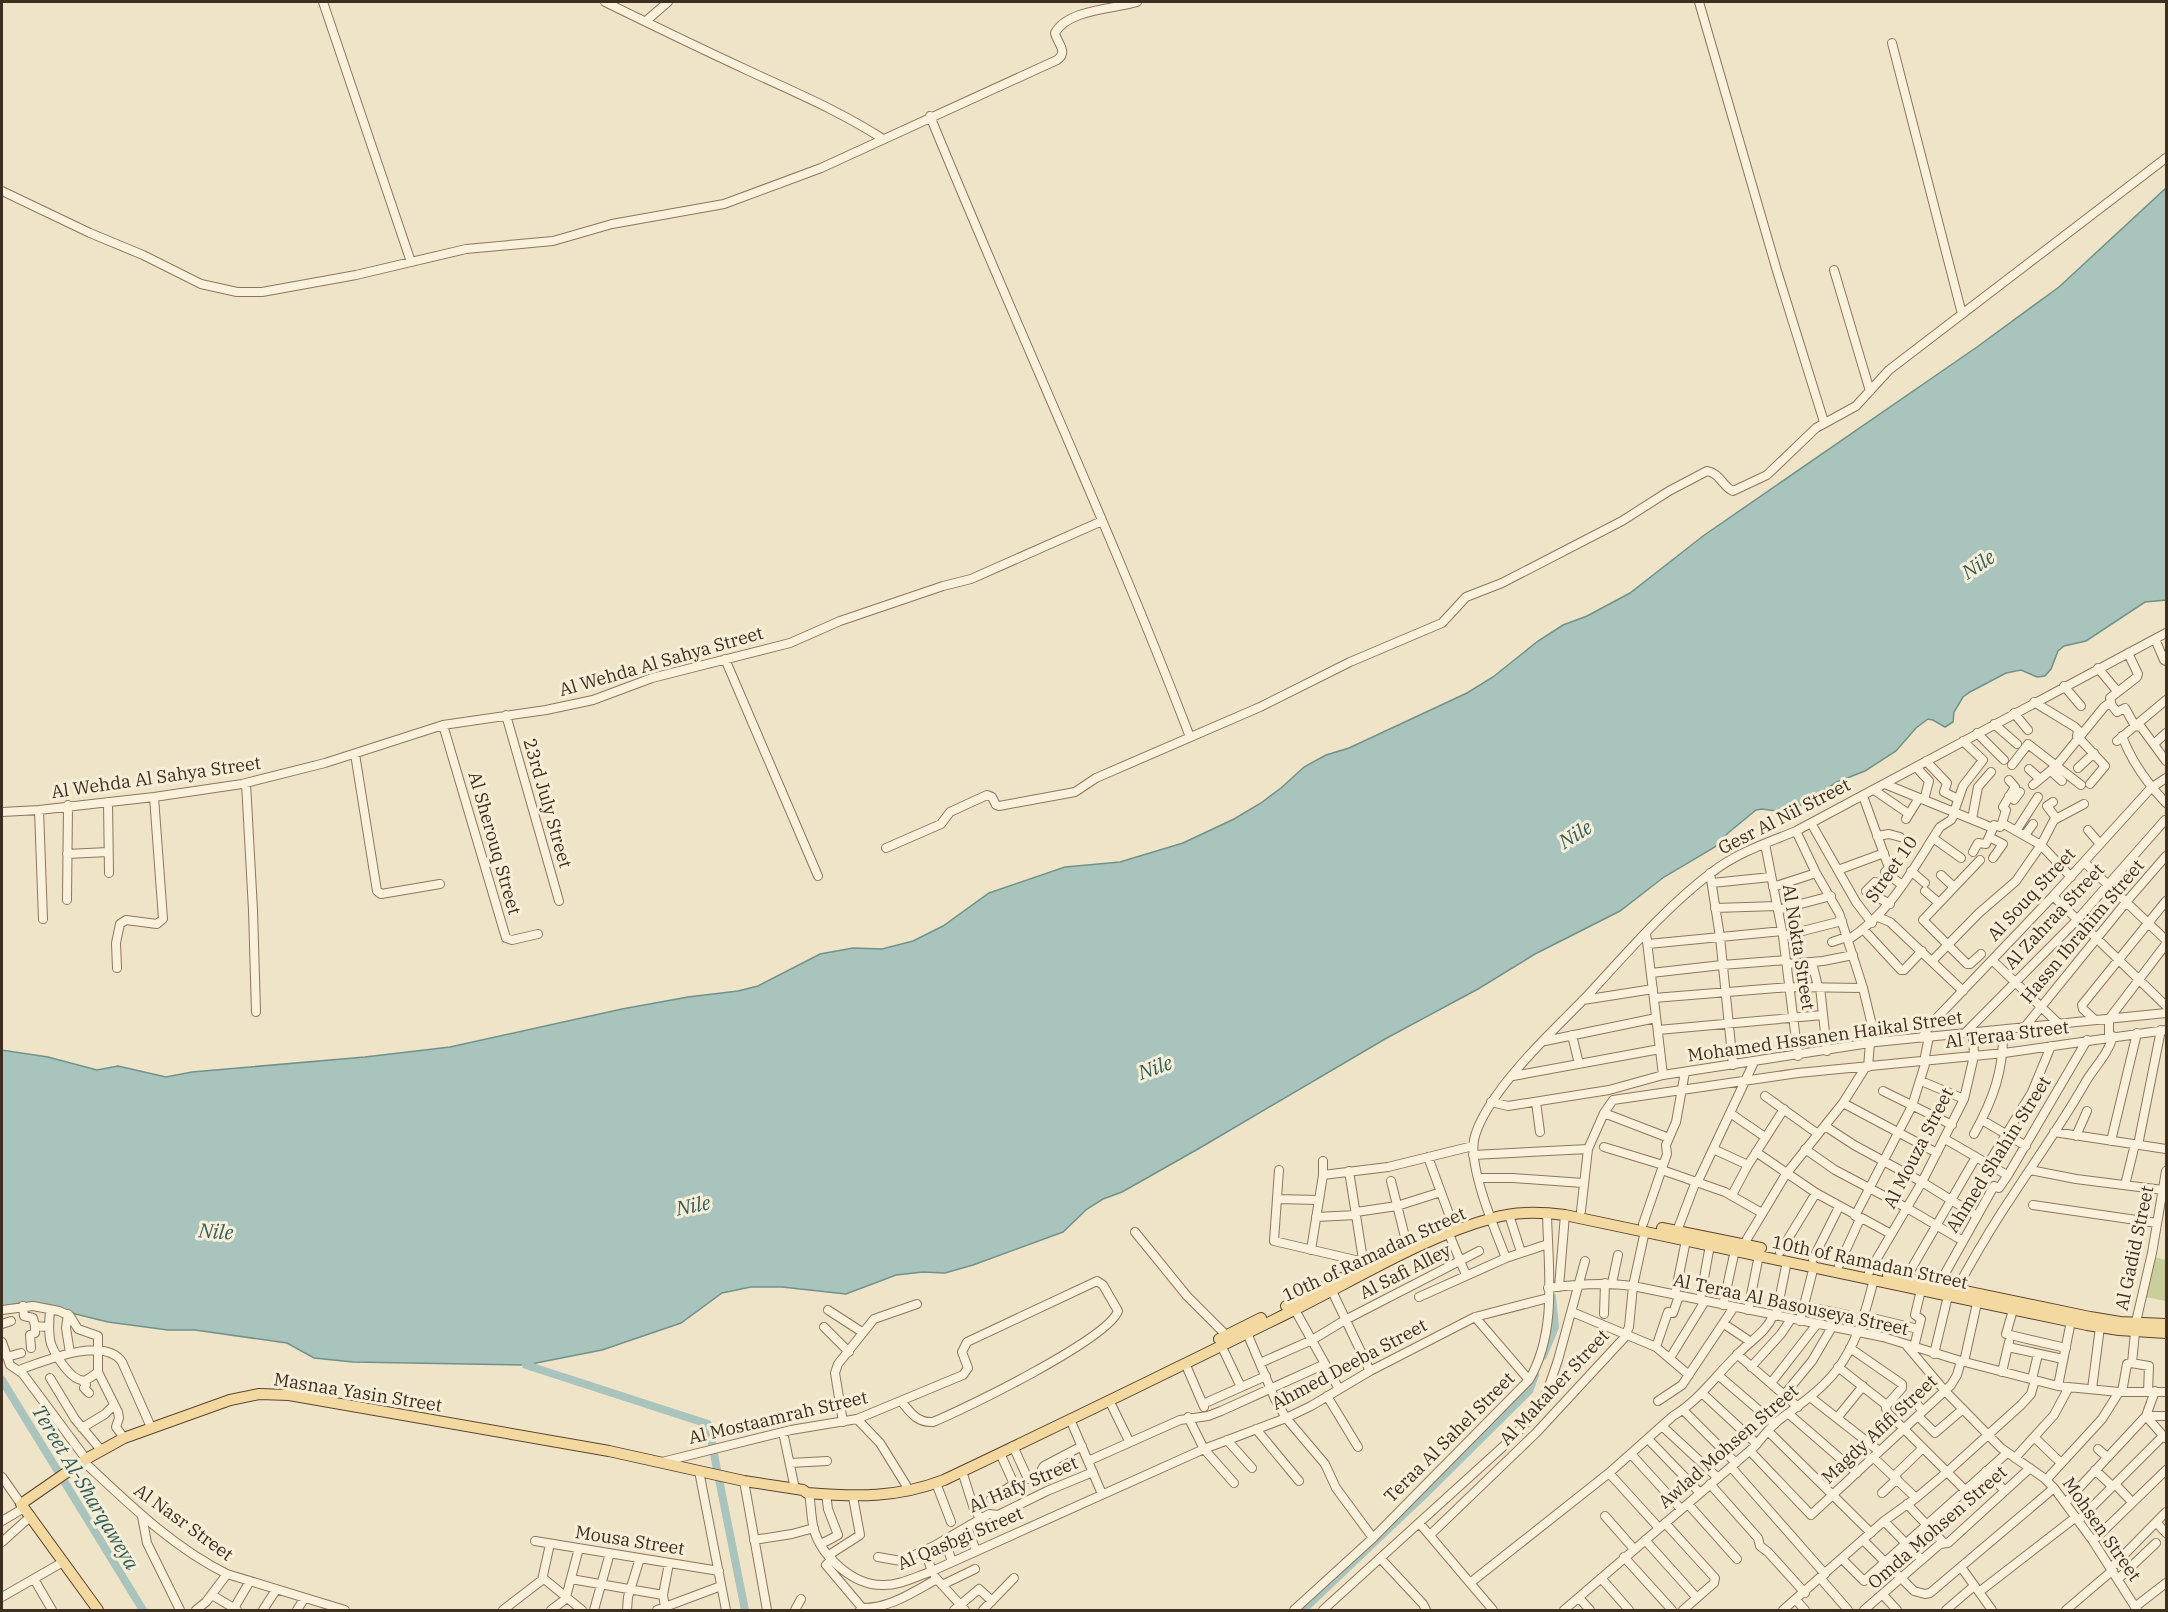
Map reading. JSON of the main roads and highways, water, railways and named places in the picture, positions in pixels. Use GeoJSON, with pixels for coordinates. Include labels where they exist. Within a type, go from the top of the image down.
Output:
{"type":"FeatureCollection","features":[{"type":"Feature","properties":{"kind":"main road","name":"10th of Ramadan Street"},"geometry":{"type":"LineString","coordinates":[[802,1491],[809,1487],[858,1491],[906,1485],[941,1475],[1226,1335],[1364,1264],[1407,1245],[1489,1215],[1524,1207],[1555,1207],[1581,1211],[1686,1240],[1710,1245],[1739,1247],[1760,1255],[1783,1256]]}},
{"type":"Feature","properties":{"kind":"main road","name":"10th of Ramadan Street"},"geometry":{"type":"LineString","coordinates":[[1489,1215],[1547,1213],[1677,1231],[1739,1247],[1871,1275],[1906,1278],[1938,1286],[1977,1303],[2000,1303],[2013,1310],[2100,1327],[2166,1324]]}},
{"type":"Feature","properties":{"kind":"main road","name":"10th of Ramadan Street"},"geometry":{"type":"LineString","coordinates":[[705,1472],[802,1491],[853,1497],[911,1490],[936,1483],[1295,1310],[1451,1230]]}},
{"type":"Feature","properties":{"kind":"main road","name":"10th of Ramadan Street"},"geometry":{"type":"LineString","coordinates":[[1813,1263],[1839,1265],[1921,1290],[1952,1293],[2097,1318],[2166,1333]]}},
{"type":"Feature","properties":{"kind":"main road","name":"Masnaa Yasin Street"},"geometry":{"type":"LineString","coordinates":[[97,1610],[25,1509],[44,1488],[100,1450],[151,1427],[230,1400],[259,1394],[274,1394],[661,1462],[705,1472]]}},
{"type":"Feature","properties":{"kind":"water","name":"Nile"},"geometry":{"type":"Polygon","coordinates":[[[2166,188],[2166,600],[2145,602],[2086,641],[2064,646],[2058,651],[2051,669],[2045,676],[2037,677],[2021,670],[2006,673],[1970,692],[1963,697],[1954,712],[1953,722],[1945,727],[1928,719],[1916,728],[1896,751],[1865,771],[1837,782],[1796,808],[1784,812],[1756,810],[1715,847],[1664,877],[1620,911],[1535,954],[1198,1149],[1122,1192],[1103,1199],[1087,1209],[1063,1232],[945,1273],[923,1272],[896,1275],[846,1294],[782,1287],[751,1287],[722,1293],[681,1323],[602,1350],[526,1365],[353,1362],[314,1358],[287,1343],[195,1330],[168,1330],[108,1322],[43,1306],[20,1303],[2,1307],[2,1050],[48,1057],[97,1070],[118,1066],[166,1077],[192,1072],[450,1047],[622,1009],[758,986],[820,954],[853,948],[882,949],[913,941],[943,926],[989,893],[1065,867],[1120,862],[1183,843],[1234,819],[1261,803],[1304,767],[1326,755],[1349,748],[1467,693],[1493,677],[1538,641],[1563,625],[1587,616],[1630,593],[1703,536],[1977,347],[2059,287],[2166,188]]]}},
{"type":"Feature","properties":{"kind":"waterway"},"geometry":{"type":"LineString","coordinates":[[1543,1356],[1555,1327],[1552,1297]]}},
{"type":"Feature","properties":{"kind":"waterway"},"geometry":{"type":"LineString","coordinates":[[526,1365],[708,1424],[745,1610]]}},
{"type":"Feature","properties":{"kind":"waterway"},"geometry":{"type":"LineString","coordinates":[[1303,1610],[1529,1391],[1535,1375]]}},
{"type":"Feature","properties":{"kind":"waterway","name":"Tereet Al-Sharqaweya"},"geometry":{"type":"LineString","coordinates":[[2,1380],[143,1610]]}}]}
